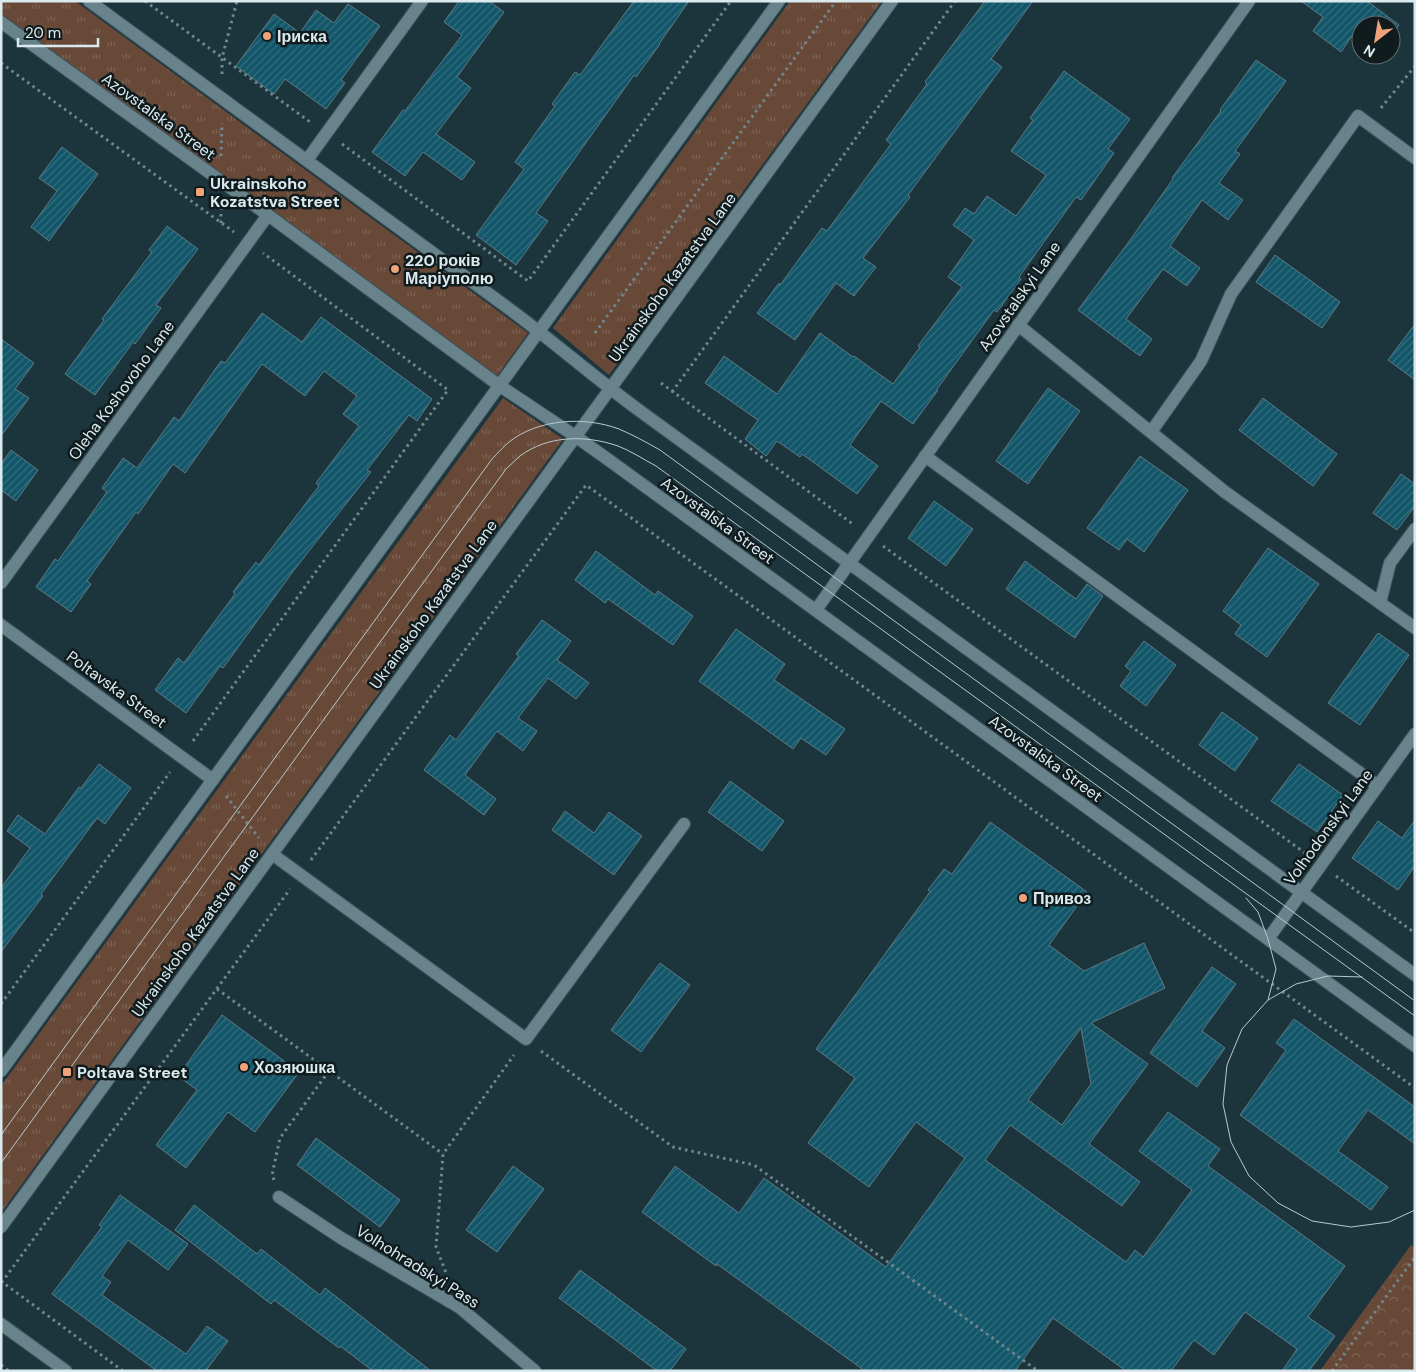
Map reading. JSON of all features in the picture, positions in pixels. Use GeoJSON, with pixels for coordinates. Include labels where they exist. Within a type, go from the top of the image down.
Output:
{"type":"FeatureCollection","features":[{"type":"Feature","properties":{"kind":"street"},"geometry":{"type":"LineString","coordinates":[[89,1],[540,331],[610,389],[1415,975]]}},
{"type":"Feature","properties":{"kind":"street"},"geometry":{"type":"LineString","coordinates":[[307,160],[422,1]]}},
{"type":"Feature","properties":{"kind":"street"},"geometry":{"type":"LineString","coordinates":[[1,1071],[779,1]]}},
{"type":"Feature","properties":{"kind":"street","name":"Ukrainskoho Kazatstva Lane"},"geometry":{"type":"LineString","coordinates":[[1,1226],[892,1]]}},
{"type":"Feature","properties":{"kind":"street","name":"Azovstalskyi Lane"},"geometry":{"type":"LineString","coordinates":[[816,610],[1249,1]]}},
{"type":"Feature","properties":{"kind":"street","name":"Azovstalska Street"},"geometry":{"type":"LineString","coordinates":[[1,22],[500,386],[576,436],[1415,1046]]}},
{"type":"Feature","properties":{"kind":"street"},"geometry":{"type":"LineString","coordinates":[[1151,432],[1202,360],[1231,294],[1358,116],[1415,158]]}},
{"type":"Feature","properties":{"kind":"street","name":"Oleha Koshovoho Lane"},"geometry":{"type":"LineString","coordinates":[[1,583],[268,215]]}},
{"type":"Feature","properties":{"kind":"street"},"geometry":{"type":"LineString","coordinates":[[1018,325],[1225,492],[1415,628]]}},
{"type":"Feature","properties":{"kind":"street"},"geometry":{"type":"LineString","coordinates":[[925,456],[1378,786]]}},
{"type":"Feature","properties":{"kind":"street"},"geometry":{"type":"LineString","coordinates":[[1380,603],[1390,563],[1415,529]]}},
{"type":"Feature","properties":{"kind":"street","name":"Poltavska Street"},"geometry":{"type":"LineString","coordinates":[[1,625],[213,780]]}},
{"type":"Feature","properties":{"kind":"street","name":"Volhodonskyi Lane"},"geometry":{"type":"LineString","coordinates":[[1268,939],[1415,734]]}},
{"type":"Feature","properties":{"kind":"street"},"geometry":{"type":"LineString","coordinates":[[272,854],[526,1039],[684,824]]}},
{"type":"Feature","properties":{"kind":"street","name":"Volhohradskyi Pass"},"geometry":{"type":"LineString","coordinates":[[279,1197],[341,1238],[459,1307],[536,1371]]}},
{"type":"Feature","properties":{"kind":"street"},"geometry":{"type":"LineString","coordinates":[[1,1324],[66,1371]]}},
{"type":"Feature","properties":{"kind":"path"},"geometry":{"type":"LineString","coordinates":[[145,1],[528,281],[731,1]]}},
{"type":"Feature","properties":{"kind":"path"},"geometry":{"type":"LineString","coordinates":[[221,222],[222,58],[237,1]]}},
{"type":"Feature","properties":{"kind":"path"},"geometry":{"type":"LineString","coordinates":[[595,332],[836,1]]}},
{"type":"Feature","properties":{"kind":"path"},"geometry":{"type":"LineString","coordinates":[[672,392],[955,1]]}},
{"type":"Feature","properties":{"kind":"path"},"geometry":{"type":"LineString","coordinates":[[1,63],[221,222],[448,390],[1,1004]]}},
{"type":"Feature","properties":{"kind":"path"},"geometry":{"type":"LineString","coordinates":[[1368,124],[1415,66]]}},
{"type":"Feature","properties":{"kind":"path"},"geometry":{"type":"LineString","coordinates":[[661,384],[1415,933]]}},
{"type":"Feature","properties":{"kind":"path"},"geometry":{"type":"LineString","coordinates":[[586,485],[1415,1088]]}},
{"type":"Feature","properties":{"kind":"path"},"geometry":{"type":"LineString","coordinates":[[213,780],[272,854]]}},
{"type":"Feature","properties":{"kind":"path"},"geometry":{"type":"LineString","coordinates":[[217,989],[442,1154]]}},
{"type":"Feature","properties":{"kind":"path"},"geometry":{"type":"LineString","coordinates":[[459,1307],[436,1247],[442,1154],[526,1039],[673,1147],[754,1165],[1038,1371]]}},
{"type":"Feature","properties":{"kind":"path"},"geometry":{"type":"LineString","coordinates":[[279,1197],[272,1175],[280,1138],[330,1071]]}},
{"type":"Feature","properties":{"kind":"path"},"geometry":{"type":"LineString","coordinates":[[1332,1371],[1413,1264],[1415,1257]]}},
{"type":"Feature","properties":{"kind":"path"},"geometry":{"type":"LineString","coordinates":[[2,1282],[123,1371]]}},
{"type":"Feature","properties":{"kind":"path"},"geometry":{"type":"LineString","coordinates":[[1,1365],[10,1371]]}},
{"type":"Feature","properties":{"kind":"green space"},"geometry":{"type":"Polygon","coordinates":[[[1,1],[75,1],[528,333],[497,376],[1,15],[1,1]]]}},
{"type":"Feature","properties":{"kind":"green space"},"geometry":{"type":"Polygon","coordinates":[[[790,1],[882,1],[609,375],[553,328],[790,1]]]}},
{"type":"Feature","properties":{"kind":"green space"},"geometry":{"type":"Polygon","coordinates":[[[503,398],[563,439],[1,1213],[1,1086],[503,398]]]}},
{"type":"Feature","properties":{"kind":"green space"},"geometry":{"type":"Polygon","coordinates":[[[1411,1245],[1415,1248],[1415,1371],[1320,1371],[1411,1245]]]}},
{"type":"Feature","properties":{"kind":"building"},"geometry":{"type":"Polygon","coordinates":[[[459,1],[489,1],[504,12],[457,77],[471,88],[436,134],[475,162],[462,180],[423,152],[405,176],[372,152],[462,35],[444,22],[459,1]]]}},
{"type":"Feature","properties":{"kind":"building"},"geometry":{"type":"Polygon","coordinates":[[[634,1],[689,1],[660,44],[636,77],[634,75],[536,213],[548,221],[516,265],[476,235],[524,169],[515,162],[555,106],[552,104],[575,72],[580,75],[634,1]]]}},
{"type":"Feature","properties":{"kind":"building"},"geometry":{"type":"Polygon","coordinates":[[[985,1],[1033,1],[991,59],[1002,67],[908,195],[910,197],[863,258],[876,267],[854,296],[836,283],[795,340],[757,313],[822,228],[827,231],[891,144],[886,140],[927,84],[925,82],[985,1]]]}},
{"type":"Feature","properties":{"kind":"building"},"geometry":{"type":"Polygon","coordinates":[[[1301,1],[1367,1],[1386,15],[1351,15],[1351,37],[1341,52],[1313,31],[1323,17],[1301,1]]]}},
{"type":"Feature","properties":{"kind":"building"},"geometry":{"type":"Polygon","coordinates":[[[348,4],[380,26],[341,80],[345,83],[326,109],[285,79],[274,94],[236,66],[274,14],[300,33],[316,10],[334,23],[348,4]]]}},
{"type":"Feature","properties":{"kind":"building"},"geometry":{"type":"Polygon","coordinates":[[[1256,60],[1286,81],[1235,151],[1240,154],[1219,183],[1243,200],[1228,220],[1202,200],[1170,246],[1200,268],[1187,286],[1163,269],[1126,319],[1152,339],[1140,356],[1078,310],[1128,243],[1256,60]]]}},
{"type":"Feature","properties":{"kind":"building"},"geometry":{"type":"Polygon","coordinates":[[[1064,71],[1130,119],[1108,149],[1114,153],[1081,200],[1076,197],[1019,277],[1021,279],[997,312],[994,310],[913,424],[881,401],[850,445],[878,466],[857,494],[802,454],[800,457],[777,441],[766,456],[745,439],[758,420],[705,383],[724,356],[777,394],[820,333],[893,384],[920,347],[918,346],[962,287],[948,277],[974,240],[953,225],[965,208],[974,214],[987,196],[1016,216],[1046,175],[1011,151],[1033,120],[1030,118],[1064,71]]]}},
{"type":"Feature","properties":{"kind":"building"},"geometry":{"type":"Polygon","coordinates":[[[62,147],[98,174],[49,241],[31,227],[57,191],[39,178],[62,147]]]}},
{"type":"Feature","properties":{"kind":"building"},"geometry":{"type":"Polygon","coordinates":[[[167,226],[198,249],[156,305],[161,308],[135,344],[133,342],[95,395],[65,374],[104,320],[102,319],[152,252],[149,250],[167,226]]]}},
{"type":"Feature","properties":{"kind":"building"},"geometry":{"type":"Polygon","coordinates":[[[1275,255],[1340,302],[1322,328],[1256,282],[1275,255]]]}},
{"type":"Feature","properties":{"kind":"building"},"geometry":{"type":"Polygon","coordinates":[[[262,313],[302,342],[321,317],[432,399],[417,421],[409,415],[367,470],[371,472],[294,570],[223,668],[220,666],[186,713],[155,690],[178,658],[184,663],[235,594],[233,592],[256,562],[259,565],[319,486],[316,483],[359,426],[343,414],[357,396],[324,371],[305,396],[262,364],[185,473],[173,464],[138,514],[136,512],[87,581],[91,584],[71,612],[36,587],[55,559],[58,561],[107,492],[102,488],[123,458],[137,468],[174,417],[179,421],[221,361],[225,363],[262,313]]]}},
{"type":"Feature","properties":{"kind":"building"},"geometry":{"type":"Polygon","coordinates":[[[1415,324],[1415,380],[1388,360],[1415,324]]]}},
{"type":"Feature","properties":{"kind":"building"},"geometry":{"type":"Polygon","coordinates":[[[1,339],[34,363],[15,389],[29,398],[1,436],[1,339]]]}},
{"type":"Feature","properties":{"kind":"building"},"geometry":{"type":"Polygon","coordinates":[[[1048,388],[1080,411],[1028,484],[996,461],[1048,388]]]}},
{"type":"Feature","properties":{"kind":"building"},"geometry":{"type":"Polygon","coordinates":[[[1263,398],[1337,454],[1313,486],[1239,430],[1263,398]]]}},
{"type":"Feature","properties":{"kind":"building"},"geometry":{"type":"Polygon","coordinates":[[[11,450],[38,470],[16,501],[1,490],[1,464],[11,450]]]}},
{"type":"Feature","properties":{"kind":"building"},"geometry":{"type":"Polygon","coordinates":[[[1140,456],[1188,490],[1144,552],[1127,539],[1119,550],[1087,528],[1140,456]]]}},
{"type":"Feature","properties":{"kind":"building"},"geometry":{"type":"Polygon","coordinates":[[[1401,474],[1415,484],[1415,506],[1397,530],[1373,513],[1401,474]]]}},
{"type":"Feature","properties":{"kind":"building"},"geometry":{"type":"Polygon","coordinates":[[[934,501],[973,529],[946,566],[908,538],[934,501]]]}},
{"type":"Feature","properties":{"kind":"building"},"geometry":{"type":"Polygon","coordinates":[[[1268,548],[1319,584],[1267,657],[1235,634],[1241,625],[1223,611],[1268,548]]]}},
{"type":"Feature","properties":{"kind":"building"},"geometry":{"type":"Polygon","coordinates":[[[596,551],[655,595],[658,591],[693,616],[673,645],[608,599],[605,603],[575,580],[596,551]]]}},
{"type":"Feature","properties":{"kind":"building"},"geometry":{"type":"Polygon","coordinates":[[[1025,561],[1076,599],[1087,584],[1103,596],[1075,638],[1006,589],[1025,561]]]}},
{"type":"Feature","properties":{"kind":"building"},"geometry":{"type":"Polygon","coordinates":[[[542,620],[571,641],[557,660],[589,683],[576,699],[548,678],[518,718],[537,731],[523,751],[497,731],[465,775],[496,799],[484,815],[424,770],[450,735],[456,740],[519,656],[516,654],[542,620]]]}},
{"type":"Feature","properties":{"kind":"building"},"geometry":{"type":"Polygon","coordinates":[[[736,629],[785,664],[774,680],[845,729],[826,755],[801,738],[793,749],[699,681],[736,629]]]}},
{"type":"Feature","properties":{"kind":"building"},"geometry":{"type":"Polygon","coordinates":[[[1378,633],[1409,655],[1360,725],[1328,703],[1378,633]]]}},
{"type":"Feature","properties":{"kind":"building"},"geometry":{"type":"Polygon","coordinates":[[[1144,641],[1176,665],[1146,706],[1120,686],[1131,671],[1125,666],[1144,641]]]}},
{"type":"Feature","properties":{"kind":"building"},"geometry":{"type":"Polygon","coordinates":[[[1222,712],[1258,738],[1235,771],[1199,745],[1222,712]]]}},
{"type":"Feature","properties":{"kind":"building"},"geometry":{"type":"Polygon","coordinates":[[[99,764],[131,788],[105,824],[97,818],[41,894],[43,896],[1,952],[1,888],[30,848],[7,831],[18,815],[45,834],[79,787],[81,788],[99,764]]]}},
{"type":"Feature","properties":{"kind":"building"},"geometry":{"type":"Polygon","coordinates":[[[1299,764],[1343,795],[1317,832],[1271,801],[1299,764]]]}},
{"type":"Feature","properties":{"kind":"building"},"geometry":{"type":"Polygon","coordinates":[[[730,781],[784,821],[762,851],[708,812],[730,781]]]}},
{"type":"Feature","properties":{"kind":"building"},"geometry":{"type":"Polygon","coordinates":[[[565,811],[594,833],[609,812],[642,836],[614,875],[552,830],[565,811]]]}},
{"type":"Feature","properties":{"kind":"building"},"geometry":{"type":"Polygon","coordinates":[[[1415,820],[1415,866],[1398,890],[1352,858],[1378,821],[1402,838],[1415,820]]]}},
{"type":"Feature","properties":{"kind":"building"},"geometry":{"type":"Polygon","coordinates":[[[990,822],[1087,892],[1049,945],[1084,971],[1144,943],[1165,988],[1091,1023],[1148,1064],[1089,1144],[1140,1182],[1122,1206],[1010,1125],[985,1160],[1126,1262],[1135,1250],[1143,1257],[1192,1190],[1139,1151],[1168,1112],[1220,1149],[1208,1166],[1345,1266],[1308,1317],[1335,1336],[1309,1371],[1282,1371],[1297,1349],[1245,1312],[1214,1355],[1194,1340],[1171,1371],[1126,1371],[1053,1318],[1015,1371],[865,1371],[642,1212],[675,1166],[739,1213],[764,1178],[886,1267],[965,1158],[916,1122],[869,1187],[808,1143],[855,1078],[816,1049],[930,892],[928,890],[944,869],[952,874],[990,822]],[[1081,1028],[1028,1100],[1062,1125],[1091,1084],[1081,1028]]]}},
{"type":"Feature","properties":{"kind":"building"},"geometry":{"type":"Polygon","coordinates":[[[660,963],[690,985],[641,1052],[611,1030],[660,963]]]}},
{"type":"Feature","properties":{"kind":"building"},"geometry":{"type":"Polygon","coordinates":[[[1212,967],[1236,984],[1202,1031],[1225,1048],[1197,1087],[1150,1053],[1212,967]]]}},
{"type":"Feature","properties":{"kind":"building"},"geometry":{"type":"Polygon","coordinates":[[[222,1015],[299,1072],[255,1132],[228,1112],[186,1168],[156,1145],[197,1090],[178,1076],[222,1015]]]}},
{"type":"Feature","properties":{"kind":"building"},"geometry":{"type":"Polygon","coordinates":[[[1294,1019],[1415,1107],[1415,1144],[1368,1110],[1338,1151],[1388,1187],[1371,1210],[1240,1115],[1286,1050],[1276,1043],[1294,1019]]]}},
{"type":"Feature","properties":{"kind":"building"},"geometry":{"type":"Polygon","coordinates":[[[316,1138],[400,1200],[380,1227],[297,1165],[316,1138]]]}},
{"type":"Feature","properties":{"kind":"building"},"geometry":{"type":"Polygon","coordinates":[[[513,1166],[544,1189],[497,1252],[466,1230],[513,1166]]]}},
{"type":"Feature","properties":{"kind":"building"},"geometry":{"type":"Polygon","coordinates":[[[120,1195],[188,1244],[168,1270],[128,1240],[102,1276],[111,1282],[102,1295],[186,1354],[207,1326],[228,1341],[207,1369],[210,1371],[157,1371],[52,1294],[102,1227],[99,1225],[120,1195]]]}},
{"type":"Feature","properties":{"kind":"building"},"geometry":{"type":"Polygon","coordinates":[[[194,1205],[257,1254],[261,1249],[320,1295],[325,1288],[431,1371],[373,1371],[274,1300],[271,1304],[175,1230],[194,1205]]]}},
{"type":"Feature","properties":{"kind":"building"},"geometry":{"type":"Polygon","coordinates":[[[580,1270],[686,1349],[670,1371],[657,1371],[559,1298],[580,1270]]]}},
{"type":"Feature","properties":{"kind":"tram line"},"geometry":{"type":"LineString","coordinates":[[1,1135],[492,459],[509,442],[521,434],[547,424],[562,422],[591,422],[605,425],[624,431],[660,450],[1415,1001]]}},
{"type":"Feature","properties":{"kind":"tram line"},"geometry":{"type":"LineString","coordinates":[[1,1163],[506,469],[531,449],[543,444],[568,439],[606,442],[618,446],[656,466],[1415,1016]]}},
{"type":"Feature","properties":{"kind":"tram line"},"geometry":{"type":"LineString","coordinates":[[1246,898],[1258,912],[1276,969],[1268,1000]]}},
{"type":"Feature","properties":{"kind":"tram line"},"geometry":{"type":"LineString","coordinates":[[1362,977],[1328,976],[1296,984],[1268,1000],[1242,1029],[1227,1065],[1223,1104],[1231,1142],[1249,1176],[1278,1203],[1312,1221],[1351,1227],[1389,1222],[1415,1210]]}},
{"type":"Feature","properties":{"kind":"place","name":"Іриска"},"geometry":{"type":"Point","coordinates":[267,36]}},
{"type":"Feature","properties":{"kind":"place","name":"Ukrainskoho Kozatstva Street"},"geometry":{"type":"Point","coordinates":[200,192]}},
{"type":"Feature","properties":{"kind":"place","name":"220 років Маріуполю"},"geometry":{"type":"Point","coordinates":[395,269]}},
{"type":"Feature","properties":{"kind":"place","name":"Привоз"},"geometry":{"type":"Point","coordinates":[1023,898]}},
{"type":"Feature","properties":{"kind":"place","name":"Хозяюшка"},"geometry":{"type":"Point","coordinates":[244,1067]}},
{"type":"Feature","properties":{"kind":"place","name":"Poltava Street"},"geometry":{"type":"Point","coordinates":[67,1072]}}]}
